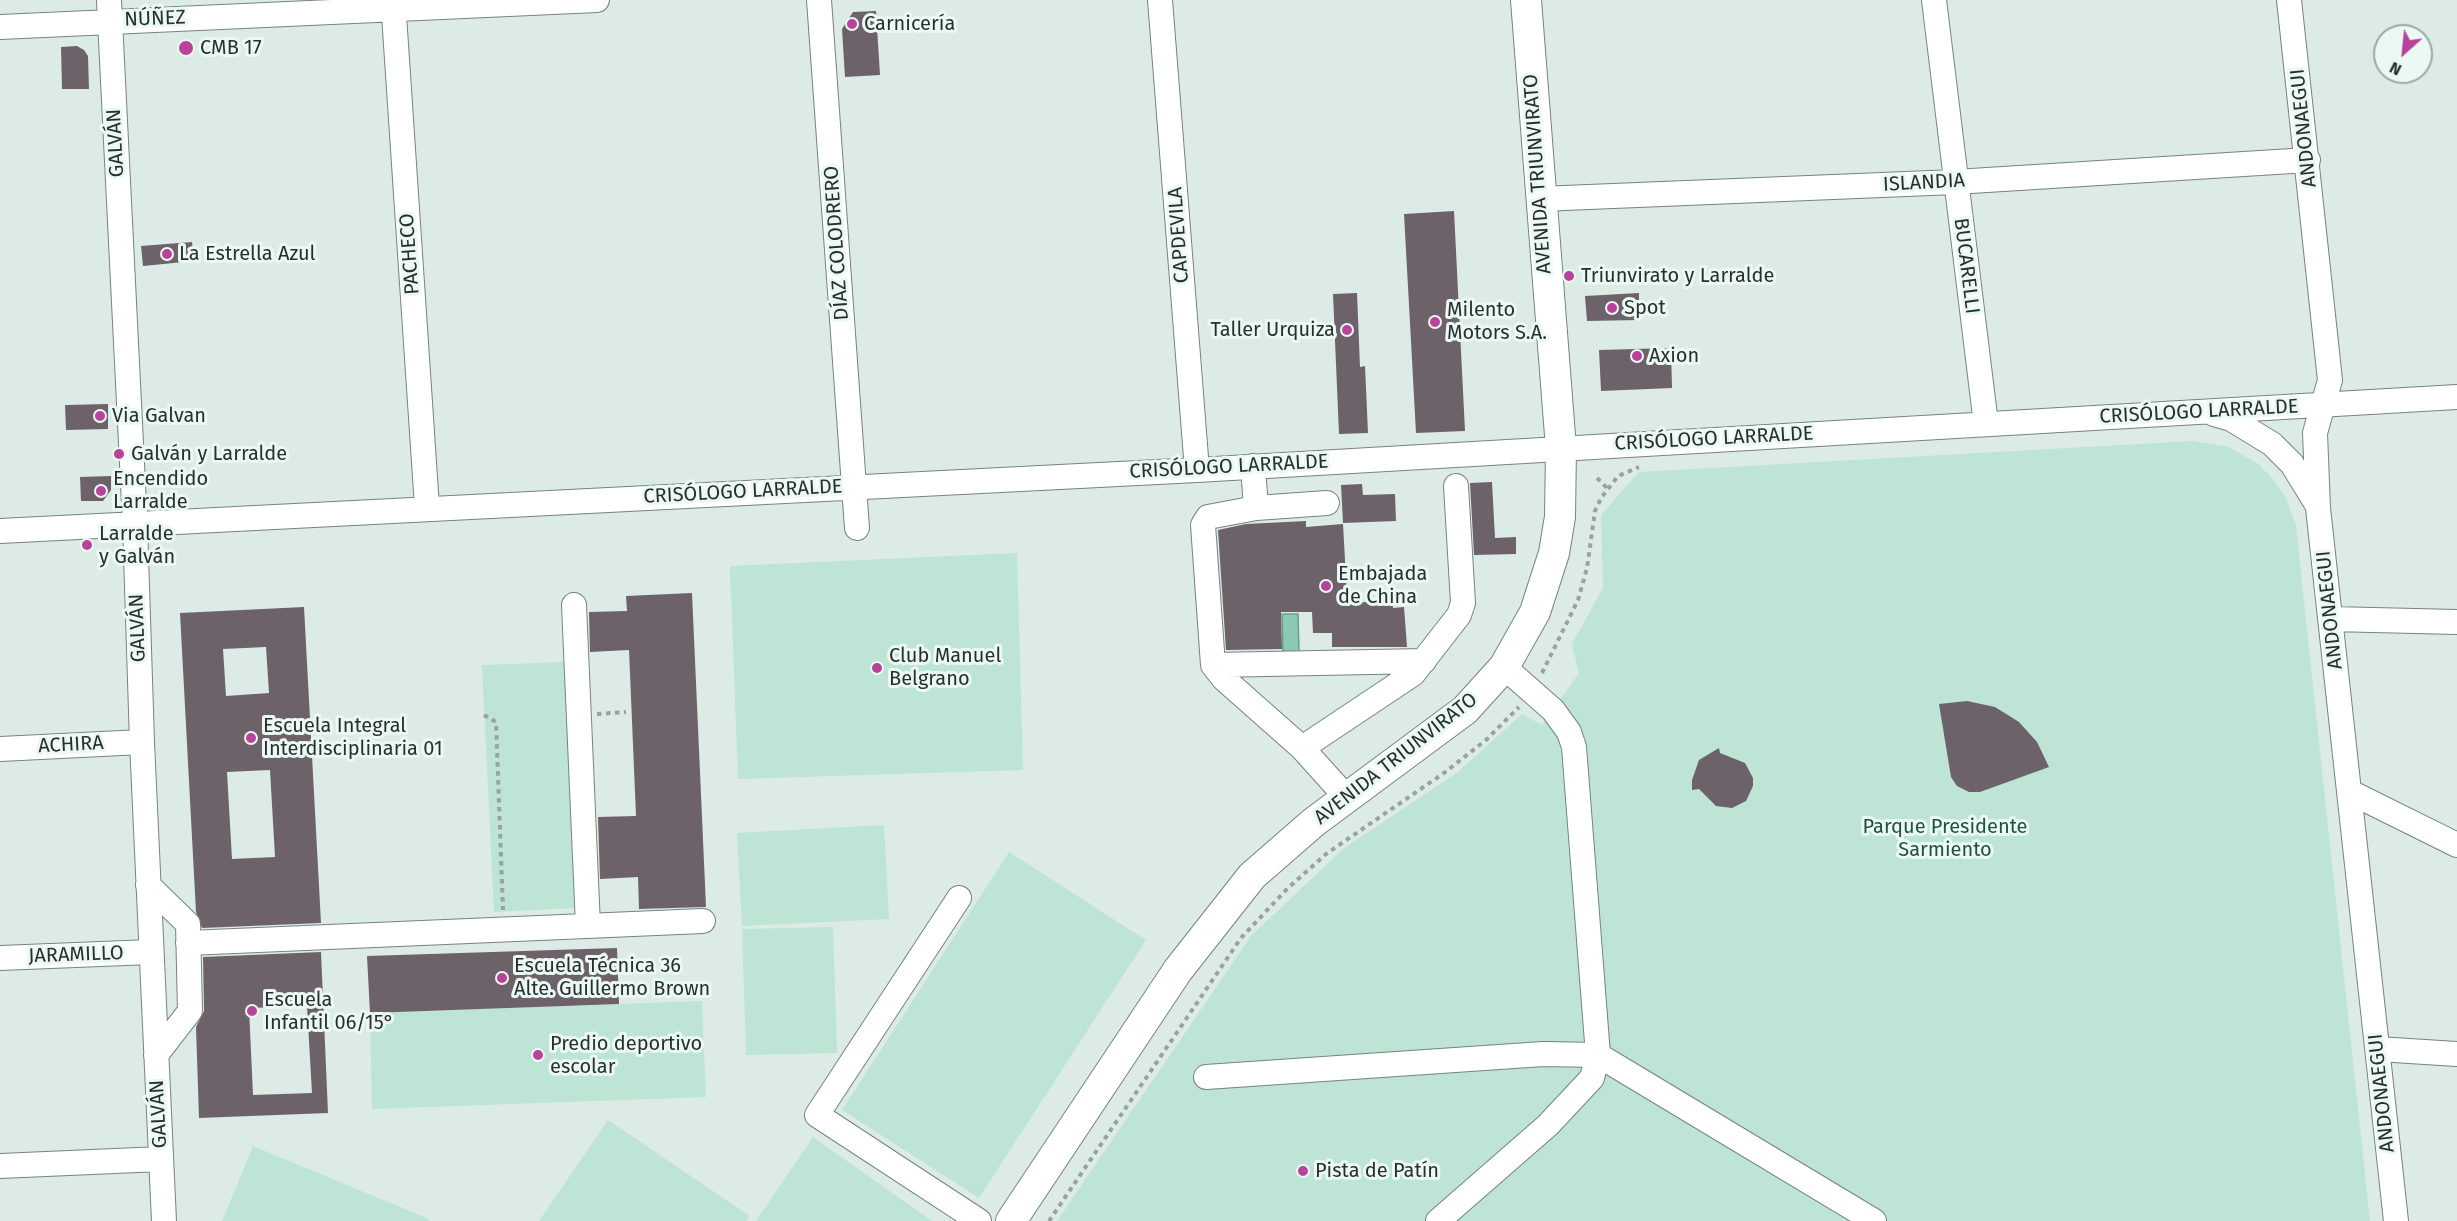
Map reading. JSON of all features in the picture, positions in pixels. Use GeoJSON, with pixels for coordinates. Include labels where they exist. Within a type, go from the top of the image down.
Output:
{"type":"FeatureCollection","features":[{"type":"Feature","properties":{"kind":"main road","name":"AVENIDA TRIUNVIRATO"},"geometry":{"type":"LineString","coordinates":[[1011,1221],[1178,970],[1252,876],[1282,848],[1465,710],[1504,667],[1535,612],[1554,553],[1560,517],[1561,448],[1526,0]]}},
{"type":"Feature","properties":{"kind":"street","name":"NÚÑEZ"},"geometry":{"type":"LineString","coordinates":[[0,27],[110,10],[597,0]]}},
{"type":"Feature","properties":{"kind":"street","name":"DÍAZ COLODRERO"},"geometry":{"type":"LineString","coordinates":[[819,0],[856,486],[857,528]]}},
{"type":"Feature","properties":{"kind":"street","name":"CAPDEVILA"},"geometry":{"type":"LineString","coordinates":[[1160,0],[1197,470]]}},
{"type":"Feature","properties":{"kind":"street","name":"BUCARELLI"},"geometry":{"type":"LineString","coordinates":[[1934,0],[1986,424]]}},
{"type":"Feature","properties":{"kind":"street","name":"ANDONAEGUI"},"geometry":{"type":"LineString","coordinates":[[2289,0],[2330,380],[2315,433],[2318,508],[2396,1221]]}},
{"type":"Feature","properties":{"kind":"street","name":"PACHECO"},"geometry":{"type":"LineString","coordinates":[[393,5],[427,507]]}},
{"type":"Feature","properties":{"kind":"street","name":"GALVÁN"},"geometry":{"type":"LineString","coordinates":[[110,10],[135,524],[142,742],[164,1221]]}},
{"type":"Feature","properties":{"kind":"street","name":"ISLANDIA"},"geometry":{"type":"LineString","coordinates":[[1540,199],[1955,182],[2308,160]]}},
{"type":"Feature","properties":{"kind":"street","name":"CRISÓLOGO LARRALDE"},"geometry":{"type":"LineString","coordinates":[[0,531],[427,507],[1197,470],[2457,398]]}},
{"type":"Feature","properties":{"kind":"street"},"geometry":{"type":"LineString","coordinates":[[2207,412],[2231,420],[2272,444],[2292,464],[2318,508]]}},
{"type":"Feature","properties":{"kind":"street"},"geometry":{"type":"LineString","coordinates":[[1253,466],[1256,508]]}},
{"type":"Feature","properties":{"kind":"street"},"geometry":{"type":"LineString","coordinates":[[1302,748],[1398,686],[1424,661],[1454,623],[1463,603],[1456,486]]}},
{"type":"Feature","properties":{"kind":"street"},"geometry":{"type":"LineString","coordinates":[[1327,503],[1256,508],[1208,517],[1203,525],[1213,665],[1224,679],[1302,748],[1347,798]]}},
{"type":"Feature","properties":{"kind":"street"},"geometry":{"type":"LineString","coordinates":[[574,605],[588,926]]}},
{"type":"Feature","properties":{"kind":"street"},"geometry":{"type":"LineString","coordinates":[[2331,619],[2457,622]]}},
{"type":"Feature","properties":{"kind":"street"},"geometry":{"type":"LineString","coordinates":[[1213,665],[1424,661]]}},
{"type":"Feature","properties":{"kind":"street"},"geometry":{"type":"LineString","coordinates":[[1438,1221],[1548,1125],[1592,1078],[1598,1055],[1574,747],[1569,732],[1553,710],[1504,667]]}},
{"type":"Feature","properties":{"kind":"street","name":"ACHIRA"},"geometry":{"type":"LineString","coordinates":[[0,749],[142,742]]}},
{"type":"Feature","properties":{"kind":"street"},"geometry":{"type":"LineString","coordinates":[[2350,792],[2457,845]]}},
{"type":"Feature","properties":{"kind":"street"},"geometry":{"type":"LineString","coordinates":[[148,885],[188,924],[190,1011],[156,1054]]}},
{"type":"Feature","properties":{"kind":"street"},"geometry":{"type":"LineString","coordinates":[[959,898],[817,1115],[979,1221]]}},
{"type":"Feature","properties":{"kind":"street"},"geometry":{"type":"LineString","coordinates":[[188,943],[703,921]]}},
{"type":"Feature","properties":{"kind":"street","name":"JARAMILLO"},"geometry":{"type":"LineString","coordinates":[[0,958],[152,952]]}},
{"type":"Feature","properties":{"kind":"street"},"geometry":{"type":"LineString","coordinates":[[2378,1049],[2457,1054]]}},
{"type":"Feature","properties":{"kind":"street"},"geometry":{"type":"LineString","coordinates":[[1206,1077],[1543,1054],[1598,1055],[1874,1221]]}},
{"type":"Feature","properties":{"kind":"street"},"geometry":{"type":"LineString","coordinates":[[0,1166],[161,1159]]}},
{"type":"Feature","properties":{"kind":"path"},"geometry":{"type":"LineString","coordinates":[[1048,1221],[1241,938],[1287,889],[1326,854],[1444,773],[1486,740],[1520,706],[1547,667],[1578,600],[1587,568],[1595,511],[1607,488],[1618,476],[1641,467]]}},
{"type":"Feature","properties":{"kind":"path"},"geometry":{"type":"LineString","coordinates":[[1597,478],[1607,488]]}},
{"type":"Feature","properties":{"kind":"path"},"geometry":{"type":"LineString","coordinates":[[579,714],[626,712]]}},
{"type":"Feature","properties":{"kind":"path"},"geometry":{"type":"LineString","coordinates":[[484,715],[496,722],[503,929]]}},
{"type":"Feature","properties":{"kind":"green space","name":"Parque Presidente Sarmiento"},"geometry":{"type":"Polygon","coordinates":[[[2193,441],[2229,447],[2258,464],[2273,479],[2286,498],[2296,526],[2370,1221],[1057,1221],[1251,936],[1343,849],[1458,772],[1522,714],[1542,725],[1579,673],[1572,644],[1603,588],[1601,515],[1639,472],[2193,441]]]}},
{"type":"Feature","properties":{"kind":"green space","name":"Club Manuel Belgrano"},"geometry":{"type":"Polygon","coordinates":[[[1017,553],[1023,770],[738,779],[730,566],[1017,553]]]}},
{"type":"Feature","properties":{"kind":"green space"},"geometry":{"type":"Polygon","coordinates":[[[564,662],[576,908],[494,912],[482,665],[564,662]]]}},
{"type":"Feature","properties":{"kind":"green space"},"geometry":{"type":"Polygon","coordinates":[[[884,825],[889,919],[742,926],[737,833],[884,825]]]}},
{"type":"Feature","properties":{"kind":"green space"},"geometry":{"type":"Polygon","coordinates":[[[1009,852],[1146,940],[979,1198],[842,1110],[1009,852]]]}},
{"type":"Feature","properties":{"kind":"green space"},"geometry":{"type":"Polygon","coordinates":[[[833,927],[837,1053],[746,1055],[742,929],[833,927]]]}},
{"type":"Feature","properties":{"kind":"green space","name":"Predio deportivo escolar"},"geometry":{"type":"Polygon","coordinates":[[[702,1001],[706,1097],[372,1109],[370,1013],[702,1001]]]}},
{"type":"Feature","properties":{"kind":"green space"},"geometry":{"type":"Polygon","coordinates":[[[608,1120],[750,1216],[746,1221],[539,1221],[608,1120]]]}},
{"type":"Feature","properties":{"kind":"green space"},"geometry":{"type":"Polygon","coordinates":[[[813,1137],[932,1221],[756,1221],[813,1137]]]}},
{"type":"Feature","properties":{"kind":"green space"},"geometry":{"type":"Polygon","coordinates":[[[253,1146],[429,1219],[429,1221],[222,1221],[253,1146]]]}},
{"type":"Feature","properties":{"kind":"shaded area"},"geometry":{"type":"Polygon","coordinates":[[[1282,614],[1298,614],[1299,653],[1283,653],[1282,614]]]}},
{"type":"Feature","properties":{"kind":"building"},"geometry":{"type":"Polygon","coordinates":[[[876,11],[880,75],[845,77],[842,29],[853,12],[876,11]]]}},
{"type":"Feature","properties":{"kind":"building"},"geometry":{"type":"Polygon","coordinates":[[[77,46],[88,56],[89,89],[62,89],[61,47],[77,46]]]}},
{"type":"Feature","properties":{"kind":"building","name":"Milento Motors S.A."},"geometry":{"type":"Polygon","coordinates":[[[1454,211],[1465,431],[1416,433],[1404,214],[1454,211]]]}},
{"type":"Feature","properties":{"kind":"building","name":"La Estrella Azul"},"geometry":{"type":"Polygon","coordinates":[[[192,242],[194,261],[143,266],[141,246],[192,242]]]}},
{"type":"Feature","properties":{"kind":"building","name":"Taller Urquiza"},"geometry":{"type":"Polygon","coordinates":[[[1357,293],[1360,367],[1365,366],[1368,433],[1339,434],[1333,294],[1357,293]]]}},
{"type":"Feature","properties":{"kind":"building","name":"Spot"},"geometry":{"type":"Polygon","coordinates":[[[1639,293],[1639,320],[1587,321],[1585,296],[1639,293]]]}},
{"type":"Feature","properties":{"kind":"building"},"geometry":{"type":"Polygon","coordinates":[[[1671,348],[1672,388],[1601,391],[1599,350],[1671,348]]]}},
{"type":"Feature","properties":{"kind":"building"},"geometry":{"type":"Polygon","coordinates":[[[108,404],[108,429],[66,430],[65,405],[108,404]]]}},
{"type":"Feature","properties":{"kind":"building"},"geometry":{"type":"Polygon","coordinates":[[[111,476],[111,490],[103,501],[81,501],[80,477],[111,476]]]}},
{"type":"Feature","properties":{"kind":"building"},"geometry":{"type":"Polygon","coordinates":[[[1492,482],[1495,538],[1516,537],[1516,554],[1474,555],[1470,483],[1492,482]]]}},
{"type":"Feature","properties":{"kind":"building"},"geometry":{"type":"Polygon","coordinates":[[[1362,484],[1363,495],[1395,494],[1396,521],[1343,523],[1341,485],[1362,484]]]}},
{"type":"Feature","properties":{"kind":"building"},"geometry":{"type":"Polygon","coordinates":[[[1306,521],[1306,527],[1343,524],[1347,596],[1351,596],[1351,603],[1393,600],[1393,608],[1404,607],[1407,647],[1332,647],[1332,633],[1313,633],[1312,612],[1281,612],[1282,649],[1226,650],[1218,530],[1246,524],[1306,521]]]}},
{"type":"Feature","properties":{"kind":"building"},"geometry":{"type":"Polygon","coordinates":[[[692,593],[706,907],[639,909],[638,877],[600,879],[598,817],[636,816],[629,650],[590,652],[589,612],[627,611],[626,596],[692,593]]]}},
{"type":"Feature","properties":{"kind":"building"},"geometry":{"type":"Polygon","coordinates":[[[304,607],[321,923],[202,928],[196,912],[180,613],[304,607]],[[266,647],[223,649],[226,696],[269,693],[266,647]],[[270,770],[227,772],[232,859],[275,857],[270,770]]]}},
{"type":"Feature","properties":{"kind":"building"},"geometry":{"type":"Polygon","coordinates":[[[1967,701],[1995,707],[2019,722],[2037,742],[2049,767],[1980,792],[1969,792],[1957,786],[1951,777],[1939,704],[1967,701]]]}},
{"type":"Feature","properties":{"kind":"building"},"geometry":{"type":"Polygon","coordinates":[[[1719,748],[1720,753],[1745,763],[1753,778],[1753,786],[1746,801],[1732,808],[1716,806],[1699,789],[1692,790],[1692,780],[1699,760],[1719,748]]]}},
{"type":"Feature","properties":{"kind":"building"},"geometry":{"type":"Polygon","coordinates":[[[617,948],[619,1004],[370,1013],[367,956],[617,948]]]}},
{"type":"Feature","properties":{"kind":"building"},"geometry":{"type":"Polygon","coordinates":[[[321,952],[328,1113],[199,1118],[196,1027],[204,1011],[203,957],[321,952]],[[307,1006],[249,1008],[253,1095],[312,1093],[307,1006]]]}},
{"type":"Feature","properties":{"kind":"place","name":"Carnicería"},"geometry":{"type":"Point","coordinates":[852,24]}},
{"type":"Feature","properties":{"kind":"place","name":"CMB 17"},"geometry":{"type":"Point","coordinates":[186,48]}},
{"type":"Feature","properties":{"kind":"place","name":"La Estrella Azul"},"geometry":{"type":"Point","coordinates":[167,254]}},
{"type":"Feature","properties":{"kind":"place","name":"Triunvirato y Larralde"},"geometry":{"type":"Point","coordinates":[1569,276]}},
{"type":"Feature","properties":{"kind":"place","name":"Spot"},"geometry":{"type":"Point","coordinates":[1612,308]}},
{"type":"Feature","properties":{"kind":"place","name":"Milento Motors S.A."},"geometry":{"type":"Point","coordinates":[1435,322]}},
{"type":"Feature","properties":{"kind":"place","name":"Taller Urquiza"},"geometry":{"type":"Point","coordinates":[1347,330]}},
{"type":"Feature","properties":{"kind":"place","name":"Axion"},"geometry":{"type":"Point","coordinates":[1637,356]}},
{"type":"Feature","properties":{"kind":"place","name":"Via Galvan"},"geometry":{"type":"Point","coordinates":[100,416]}},
{"type":"Feature","properties":{"kind":"place","name":"Galván y Larralde"},"geometry":{"type":"Point","coordinates":[119,454]}},
{"type":"Feature","properties":{"kind":"place","name":"Encendido Larralde"},"geometry":{"type":"Point","coordinates":[101,491]}},
{"type":"Feature","properties":{"kind":"place","name":"Larralde y Galván"},"geometry":{"type":"Point","coordinates":[87,545]}},
{"type":"Feature","properties":{"kind":"place","name":"Embajada de China"},"geometry":{"type":"Point","coordinates":[1326,586]}},
{"type":"Feature","properties":{"kind":"place","name":"Club Manuel Belgrano"},"geometry":{"type":"Point","coordinates":[877,668]}},
{"type":"Feature","properties":{"kind":"place","name":"Escuela Integral Interdisciplinaria 01"},"geometry":{"type":"Point","coordinates":[251,738]}},
{"type":"Feature","properties":{"kind":"place","name":"Escuela Técnica 36 Alte. Guillermo Brown"},"geometry":{"type":"Point","coordinates":[502,978]}},
{"type":"Feature","properties":{"kind":"place","name":"Escuela Infantil 06/15°"},"geometry":{"type":"Point","coordinates":[252,1011]}},
{"type":"Feature","properties":{"kind":"place","name":"Predio deportivo escolar"},"geometry":{"type":"Point","coordinates":[538,1055]}},
{"type":"Feature","properties":{"kind":"place","name":"Pista de Patín"},"geometry":{"type":"Point","coordinates":[1303,1171]}}]}
